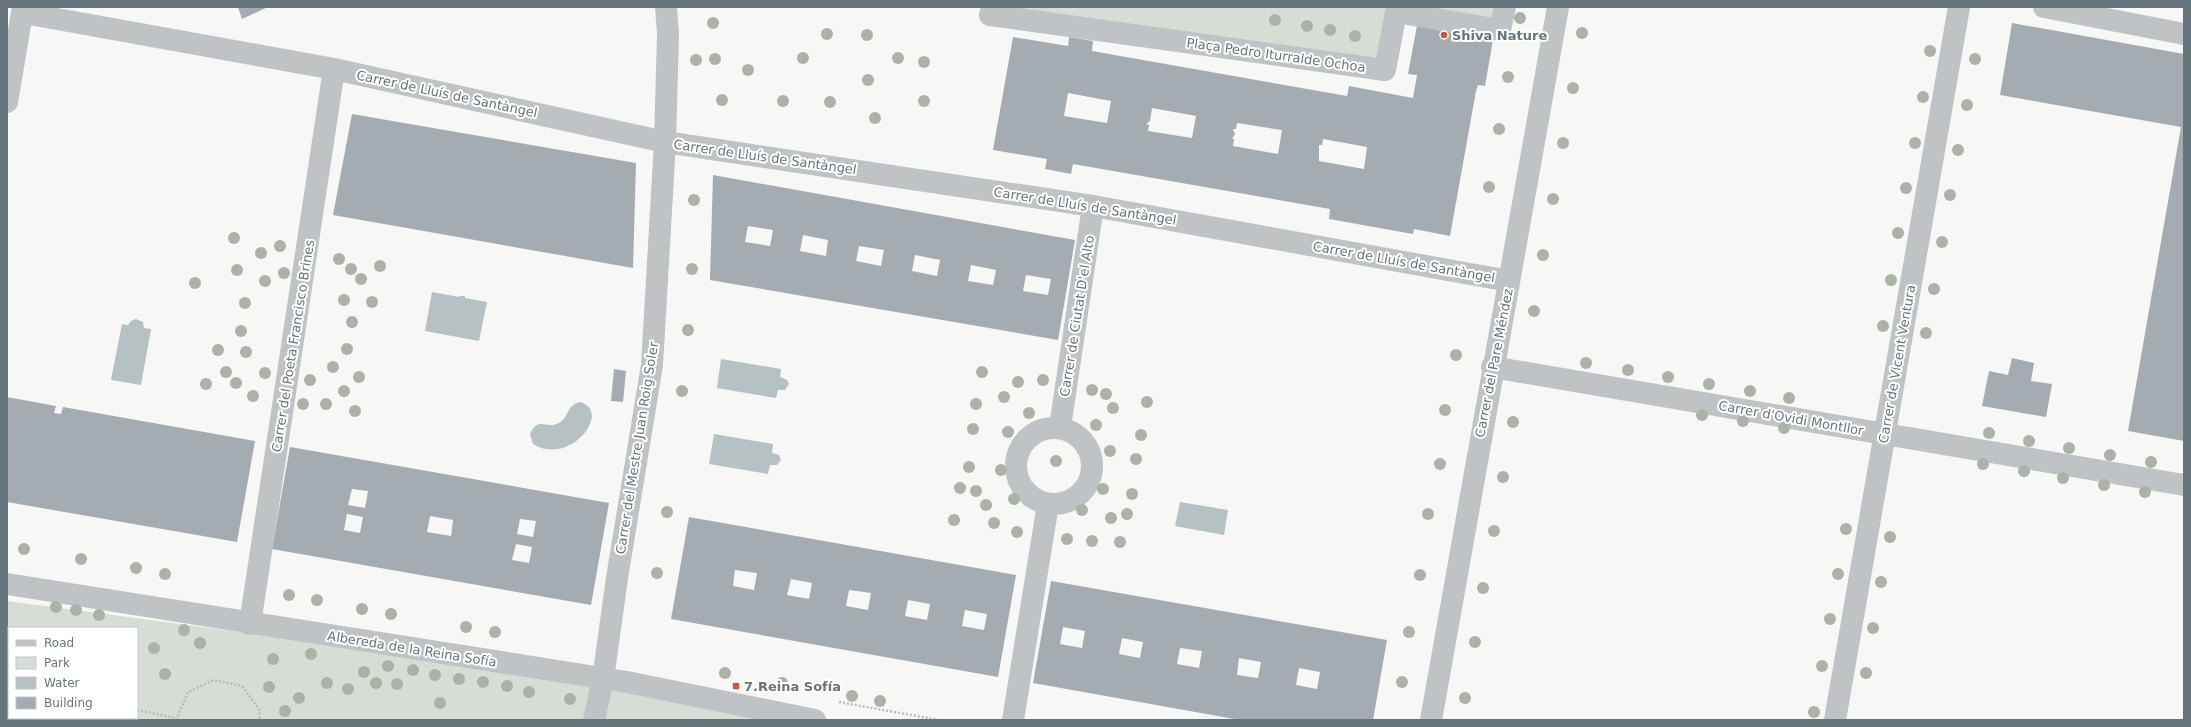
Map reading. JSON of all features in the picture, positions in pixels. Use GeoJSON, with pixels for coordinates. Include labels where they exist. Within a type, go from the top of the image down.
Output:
{"type":"FeatureCollection","features":[{"type":"Feature","properties":{"kind":"street","name":"Carrer del Mestre Juan Roig Soler"},"geometry":{"type":"LineString","coordinates":[[594,720],[603,679],[617,578],[652,365],[665,142],[668,34],[666,7]]}},
{"type":"Feature","properties":{"kind":"street","name":"Plaça Pedro Iturralde Ochoa"},"geometry":{"type":"LineString","coordinates":[[992,7],[990,15],[1385,70],[1396,12],[1500,30],[1504,7]]}},
{"type":"Feature","properties":{"kind":"street","name":"Carrer del Pare Méndez"},"geometry":{"type":"LineString","coordinates":[[1431,720],[1492,367],[1509,281],[1558,7]]}},
{"type":"Feature","properties":{"kind":"street","name":"Carrer de Vicent Ventura"},"geometry":{"type":"LineString","coordinates":[[1835,720],[1959,7]]}},
{"type":"Feature","properties":{"kind":"street"},"geometry":{"type":"LineString","coordinates":[[2044,7],[2184,34]]}},
{"type":"Feature","properties":{"kind":"street","name":"Carrer de Lluís de Santàngel"},"geometry":{"type":"LineString","coordinates":[[23,10],[334,69],[665,142],[1093,206],[1509,281]]}},
{"type":"Feature","properties":{"kind":"street"},"geometry":{"type":"LineString","coordinates":[[7,102],[23,10]]}},
{"type":"Feature","properties":{"kind":"street","name":"Carrer del Poeta Francisco Brines"},"geometry":{"type":"LineString","coordinates":[[250,624],[334,69]]}},
{"type":"Feature","properties":{"kind":"street","name":"Carrer de Ciutat D'el Alto"},"geometry":{"type":"LineString","coordinates":[[1060,427],[1093,206]]}},
{"type":"Feature","properties":{"kind":"street","name":"Carrer d'Ovidi Montllor"},"geometry":{"type":"LineString","coordinates":[[1492,367],[2184,485]]}},
{"type":"Feature","properties":{"kind":"street"},"geometry":{"type":"LineString","coordinates":[[1060,427],[1079,436],[1091,452],[1092,472],[1084,490],[1068,502],[1048,504],[1029,496],[1018,479],[1015,460],[1024,441],[1040,429],[1060,427]]}},
{"type":"Feature","properties":{"kind":"street"},"geometry":{"type":"LineString","coordinates":[[1013,720],[1048,504]]}},
{"type":"Feature","properties":{"kind":"street","name":"Albereda de la Reina Sofía"},"geometry":{"type":"LineString","coordinates":[[7,584],[250,624],[603,679],[815,720]]}},
{"type":"Feature","properties":{"kind":"path"},"geometry":{"type":"LineString","coordinates":[[138,710],[176,719],[188,692],[214,680],[242,686],[259,709],[260,720]]}},
{"type":"Feature","properties":{"kind":"green space"},"geometry":{"type":"Polygon","coordinates":[[[998,7],[1391,7],[1380,60],[998,7]]]}},
{"type":"Feature","properties":{"kind":"green space"},"geometry":{"type":"Polygon","coordinates":[[[1400,7],[1496,7],[1493,24],[1400,7]]]}},
{"type":"Feature","properties":{"kind":"green space"},"geometry":{"type":"Polygon","coordinates":[[[7,601],[603,680],[825,720],[7,720],[8,697],[8,719],[138,719],[138,627],[8,627],[8,628],[7,601]]]}},
{"type":"Feature","properties":{"kind":"water"},"geometry":{"type":"Polygon","coordinates":[[[432,292],[459,297],[465,296],[465,298],[487,302],[479,341],[425,331],[432,292]]]}},
{"type":"Feature","properties":{"kind":"water"},"geometry":{"type":"Polygon","coordinates":[[[136,319],[143,322],[144,328],[151,329],[141,385],[111,380],[122,324],[128,325],[131,321],[136,319]]]}},
{"type":"Feature","properties":{"kind":"water"},"geometry":{"type":"Polygon","coordinates":[[[721,359],[781,369],[780,377],[787,380],[789,384],[785,390],[778,390],[776,398],[717,388],[721,359]]]}},
{"type":"Feature","properties":{"kind":"water"},"geometry":{"type":"Polygon","coordinates":[[[580,402],[589,407],[592,416],[583,435],[573,443],[561,448],[547,449],[533,444],[530,434],[536,425],[554,425],[559,423],[565,418],[572,406],[580,402]]]}},
{"type":"Feature","properties":{"kind":"water"},"geometry":{"type":"Polygon","coordinates":[[[714,434],[773,444],[772,453],[779,455],[781,460],[777,465],[770,465],[768,474],[709,464],[714,434]]]}},
{"type":"Feature","properties":{"kind":"water"},"geometry":{"type":"Polygon","coordinates":[[[1180,502],[1228,510],[1224,535],[1175,526],[1180,502]]]}},
{"type":"Feature","properties":{"kind":"building"},"geometry":{"type":"Polygon","coordinates":[[[238,7],[268,7],[242,19],[238,7]]]}},
{"type":"Feature","properties":{"kind":"building"},"geometry":{"type":"Polygon","coordinates":[[[1418,20],[1494,34],[1485,86],[1478,85],[1476,91],[1450,236],[1414,229],[1413,234],[1329,219],[1330,209],[1073,164],[1071,174],[1045,169],[1047,159],[993,150],[1013,37],[1068,46],[1069,37],[1093,41],[1092,51],[1347,96],[1349,86],[1413,98],[1417,75],[1408,74],[1418,20]],[[1068,93],[1064,116],[1107,123],[1111,101],[1068,93]],[[1152,108],[1150,121],[1146,124],[1149,125],[1148,131],[1192,138],[1196,116],[1152,108]],[[1237,123],[1236,129],[1233,129],[1235,134],[1232,139],[1234,139],[1233,146],[1278,154],[1282,130],[1237,123]],[[1323,139],[1322,145],[1319,145],[1319,161],[1364,169],[1367,147],[1323,139]]]}},
{"type":"Feature","properties":{"kind":"building"},"geometry":{"type":"Polygon","coordinates":[[[2012,23],[2184,54],[2184,441],[2128,431],[2181,127],[2000,95],[2012,23]]]}},
{"type":"Feature","properties":{"kind":"building"},"geometry":{"type":"Polygon","coordinates":[[[352,114],[636,163],[633,268],[333,215],[352,114]]]}},
{"type":"Feature","properties":{"kind":"building"},"geometry":{"type":"Polygon","coordinates":[[[713,175],[1075,240],[1058,340],[710,280],[713,175]],[[748,226],[745,242],[770,246],[773,230],[748,226]],[[803,235],[800,251],[826,256],[828,240],[803,235]],[[859,246],[856,261],[881,266],[884,250],[859,246]],[[915,255],[912,271],[937,276],[940,260],[915,255]],[[971,265],[968,281],[993,285],[996,270],[971,265]],[[1026,275],[1023,291],[1048,295],[1051,279],[1026,275]]]}},
{"type":"Feature","properties":{"kind":"building"},"geometry":{"type":"Polygon","coordinates":[[[2012,358],[2034,363],[2031,381],[2052,384],[2046,417],[1982,406],[1989,371],[2008,375],[2012,358]]]}},
{"type":"Feature","properties":{"kind":"building"},"geometry":{"type":"Polygon","coordinates":[[[614,369],[626,371],[623,402],[611,401],[614,369]]]}},
{"type":"Feature","properties":{"kind":"building"},"geometry":{"type":"Polygon","coordinates":[[[7,397],[56,406],[54,413],[61,414],[63,407],[255,441],[237,542],[7,502],[7,397]]]}},
{"type":"Feature","properties":{"kind":"building"},"geometry":{"type":"Polygon","coordinates":[[[290,447],[609,503],[591,605],[272,549],[290,447]],[[352,489],[348,505],[365,508],[368,491],[352,489]],[[347,514],[344,530],[360,533],[363,517],[347,514]],[[430,516],[427,532],[451,536],[453,520],[430,516]],[[520,519],[517,534],[533,537],[536,521],[520,519]],[[516,544],[512,560],[529,563],[532,547],[516,544]]]}},
{"type":"Feature","properties":{"kind":"building"},"geometry":{"type":"Polygon","coordinates":[[[689,517],[1016,575],[998,677],[671,619],[689,517]],[[735,570],[733,586],[754,590],[757,573],[735,570]],[[791,579],[787,595],[809,599],[812,583],[791,579]],[[849,590],[846,606],[868,610],[871,593],[849,590]],[[908,600],[905,616],[927,620],[930,604],[908,600]],[[965,610],[962,626],[984,630],[987,614],[965,610]]]}},
{"type":"Feature","properties":{"kind":"building"},"geometry":{"type":"Polygon","coordinates":[[[1051,581],[1387,640],[1373,720],[1240,720],[1033,683],[1051,581]],[[1063,627],[1060,644],[1082,648],[1085,631],[1063,627]],[[1122,638],[1119,654],[1140,658],[1143,642],[1122,638]],[[1180,648],[1177,664],[1199,668],[1202,651],[1180,648]],[[1239,658],[1237,675],[1258,678],[1261,662],[1239,658]],[[1299,668],[1296,685],[1317,689],[1320,672],[1299,668]]]}},
{"type":"Feature","properties":{"kind":"place","name":"Shiva Nature"},"geometry":{"type":"Point","coordinates":[1444,35]}},
{"type":"Feature","properties":{"kind":"place","name":"7.Reina Sofía"},"geometry":{"type":"Point","coordinates":[736,686]}}]}
